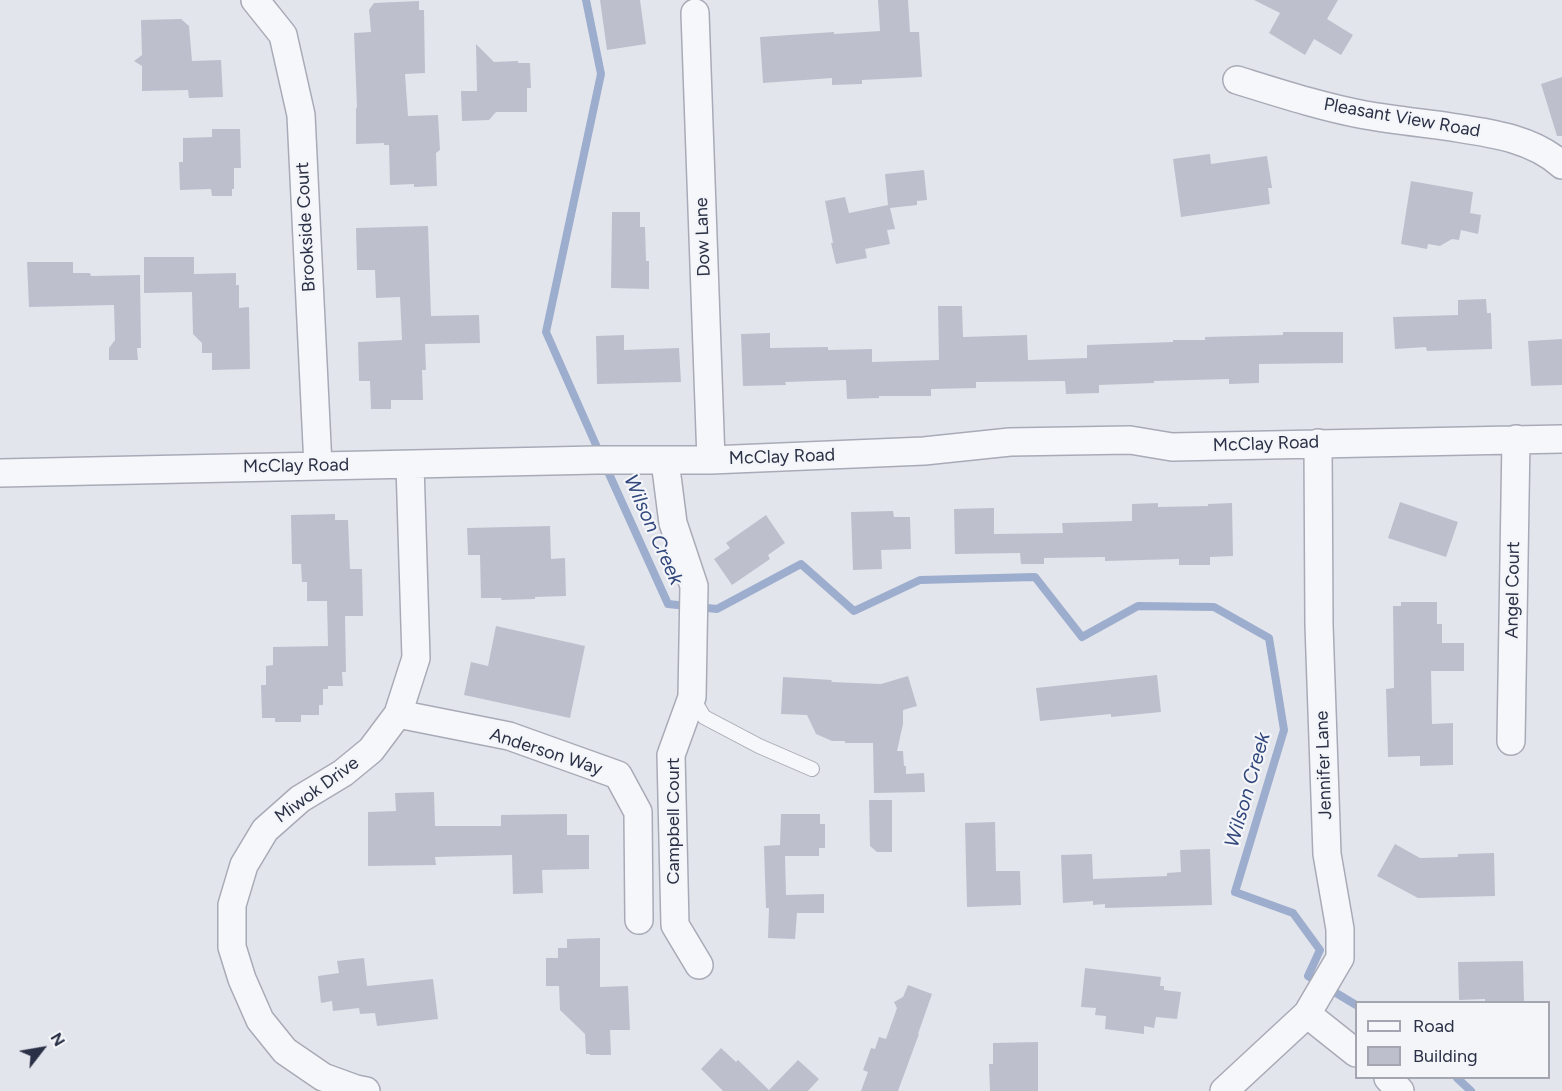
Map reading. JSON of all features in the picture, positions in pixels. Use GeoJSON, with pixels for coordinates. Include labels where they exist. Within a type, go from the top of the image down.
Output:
{"type":"FeatureCollection","features":[{"type":"Feature","properties":{"kind":"street","name":"Brookside Court"},"geometry":{"type":"LineString","coordinates":[[255,0],[283,35],[301,115],[318,466]]}},
{"type":"Feature","properties":{"kind":"street","name":"Dow Lane"},"geometry":{"type":"LineString","coordinates":[[695,13],[711,460]]}},
{"type":"Feature","properties":{"kind":"street","name":"Pleasant View Road"},"geometry":{"type":"LineString","coordinates":[[1237,80],[1300,100],[1363,115],[1492,133],[1526,143],[1551,155],[1562,165]]}},
{"type":"Feature","properties":{"kind":"street","name":"McClay Road"},"geometry":{"type":"LineString","coordinates":[[0,473],[596,460],[711,460],[924,451],[1010,442],[1130,440],[1172,447],[1562,438]]}},
{"type":"Feature","properties":{"kind":"street","name":"Angel Court"},"geometry":{"type":"LineString","coordinates":[[1511,741],[1516,439]]}},
{"type":"Feature","properties":{"kind":"street","name":"Jennifer Lane"},"geometry":{"type":"LineString","coordinates":[[1224,1091],[1310,1008],[1340,957],[1340,929],[1327,854],[1319,625],[1318,443]]}},
{"type":"Feature","properties":{"kind":"street","name":"Campbell Court"},"geometry":{"type":"LineString","coordinates":[[665,461],[673,523],[694,586],[692,697],[671,754],[675,925],[699,964]]}},
{"type":"Feature","properties":{"kind":"street","name":"Miwok Drive"},"geometry":{"type":"LineString","coordinates":[[366,1091],[322,1077],[285,1051],[260,1020],[242,979],[232,947],[232,904],[244,865],[265,830],[300,798],[343,773],[371,750],[398,714],[416,658],[410,465]]}},
{"type":"Feature","properties":{"kind":"street","name":"Anderson Way"},"geometry":{"type":"LineString","coordinates":[[398,714],[509,736],[618,775],[638,812],[639,920]]}},
{"type":"Feature","properties":{"kind":"street"},"geometry":{"type":"LineString","coordinates":[[1310,1008],[1355,1052]]}},
{"type":"Feature","properties":{"kind":"street"},"geometry":{"type":"LineString","coordinates":[[1391,1079],[1400,1091]]}},
{"type":"Feature","properties":{"kind":"lane"},"geometry":{"type":"LineString","coordinates":[[692,697],[704,717],[759,746],[812,769]]}},
{"type":"Feature","properties":{"kind":"building"},"geometry":{"type":"Polygon","coordinates":[[[600,0],[640,0],[646,44],[607,50],[600,0]]]}},
{"type":"Feature","properties":{"kind":"building"},"geometry":{"type":"Polygon","coordinates":[[[878,0],[908,0],[910,32],[919,32],[922,77],[862,80],[862,84],[832,85],[832,78],[763,83],[760,37],[880,31],[878,0]]]}},
{"type":"Feature","properties":{"kind":"building"},"geometry":{"type":"Polygon","coordinates":[[[1254,0],[1338,0],[1327,19],[1353,35],[1341,55],[1314,39],[1305,55],[1269,33],[1280,13],[1254,0]]]}},
{"type":"Feature","properties":{"kind":"building"},"geometry":{"type":"Polygon","coordinates":[[[419,1],[419,10],[424,10],[425,73],[405,74],[408,116],[438,115],[440,150],[436,153],[437,186],[390,185],[389,145],[384,145],[384,143],[356,144],[354,33],[371,32],[369,10],[374,3],[419,1]]]}},
{"type":"Feature","properties":{"kind":"building"},"geometry":{"type":"Polygon","coordinates":[[[181,19],[189,26],[192,61],[221,60],[223,97],[189,98],[188,90],[142,91],[142,66],[134,61],[142,55],[141,20],[181,19]]]}},
{"type":"Feature","properties":{"kind":"building"},"geometry":{"type":"Polygon","coordinates":[[[476,44],[494,62],[530,63],[531,88],[527,88],[527,112],[496,112],[489,120],[462,121],[461,91],[477,91],[476,44]]]}},
{"type":"Feature","properties":{"kind":"building"},"geometry":{"type":"Polygon","coordinates":[[[1562,77],[1562,136],[1557,136],[1541,84],[1562,77]]]}},
{"type":"Feature","properties":{"kind":"building"},"geometry":{"type":"Polygon","coordinates":[[[212,129],[240,129],[241,168],[234,168],[232,196],[212,196],[211,189],[180,190],[179,162],[183,162],[183,138],[212,137],[212,129]]]}},
{"type":"Feature","properties":{"kind":"building"},"geometry":{"type":"Polygon","coordinates":[[[1210,154],[1211,164],[1267,156],[1272,188],[1268,188],[1270,204],[1181,217],[1173,159],[1210,154]]]}},
{"type":"Feature","properties":{"kind":"building"},"geometry":{"type":"Polygon","coordinates":[[[924,170],[927,200],[917,201],[917,205],[890,208],[895,229],[887,230],[890,244],[865,249],[867,258],[836,264],[825,201],[845,197],[849,213],[888,205],[885,174],[924,170]]]}},
{"type":"Feature","properties":{"kind":"building"},"geometry":{"type":"Polygon","coordinates":[[[1411,181],[1473,192],[1470,213],[1481,215],[1478,234],[1461,230],[1459,240],[1452,239],[1440,246],[1428,244],[1427,249],[1401,244],[1411,181]]]}},
{"type":"Feature","properties":{"kind":"building"},"geometry":{"type":"Polygon","coordinates":[[[612,212],[640,212],[640,227],[645,227],[646,261],[649,261],[649,289],[611,288],[612,212]]]}},
{"type":"Feature","properties":{"kind":"building"},"geometry":{"type":"Polygon","coordinates":[[[428,226],[431,316],[479,315],[480,343],[425,344],[426,370],[422,370],[423,400],[391,400],[391,409],[371,409],[370,381],[359,381],[358,342],[402,340],[400,297],[376,298],[375,270],[357,270],[356,228],[428,226]]]}},
{"type":"Feature","properties":{"kind":"building"},"geometry":{"type":"Polygon","coordinates":[[[144,257],[194,257],[194,274],[236,273],[236,285],[239,285],[239,308],[249,307],[250,369],[212,370],[212,353],[202,353],[202,343],[193,334],[192,292],[144,293],[144,257]]]}},
{"type":"Feature","properties":{"kind":"building"},"geometry":{"type":"Polygon","coordinates":[[[27,262],[73,262],[73,273],[90,273],[91,276],[140,275],[141,348],[137,348],[138,360],[109,360],[109,348],[115,340],[114,305],[29,307],[27,262]]]}},
{"type":"Feature","properties":{"kind":"building"},"geometry":{"type":"Polygon","coordinates":[[[1486,299],[1487,313],[1491,313],[1492,349],[1427,351],[1426,347],[1395,349],[1393,317],[1458,315],[1458,300],[1486,299]]]}},
{"type":"Feature","properties":{"kind":"building"},"geometry":{"type":"Polygon","coordinates":[[[938,306],[962,306],[963,337],[1027,335],[1028,360],[1087,358],[1087,345],[1205,340],[1205,337],[1283,335],[1283,332],[1343,332],[1343,363],[1259,364],[1259,383],[1229,384],[1229,379],[1154,381],[1154,383],[1099,385],[1099,393],[1066,394],[1065,381],[976,382],[976,388],[931,389],[931,396],[879,396],[879,398],[847,399],[846,380],[743,386],[741,334],[770,333],[770,348],[872,349],[872,362],[939,360],[938,306]]]}},
{"type":"Feature","properties":{"kind":"building"},"geometry":{"type":"Polygon","coordinates":[[[624,335],[624,350],[679,348],[681,382],[597,384],[596,336],[624,335]]]}},
{"type":"Feature","properties":{"kind":"building"},"geometry":{"type":"Polygon","coordinates":[[[1562,339],[1562,385],[1531,386],[1528,341],[1562,339]]]}},
{"type":"Feature","properties":{"kind":"building"},"geometry":{"type":"Polygon","coordinates":[[[1400,502],[1458,522],[1446,557],[1388,538],[1400,502]]]}},
{"type":"Feature","properties":{"kind":"building"},"geometry":{"type":"Polygon","coordinates":[[[1158,503],[1158,507],[1232,503],[1233,556],[1210,557],[1210,565],[1179,565],[1179,559],[1105,561],[1105,557],[1044,558],[1044,564],[1021,564],[1020,553],[955,554],[954,509],[994,508],[994,534],[1063,533],[1062,523],[1132,521],[1132,504],[1158,503]]]}},
{"type":"Feature","properties":{"kind":"building"},"geometry":{"type":"Polygon","coordinates":[[[893,511],[894,517],[910,517],[911,549],[881,550],[882,569],[853,570],[851,512],[893,511]]]}},
{"type":"Feature","properties":{"kind":"building"},"geometry":{"type":"Polygon","coordinates":[[[335,514],[335,520],[348,520],[350,569],[362,569],[363,616],[345,616],[346,672],[342,672],[343,686],[328,686],[328,689],[323,689],[323,705],[319,705],[319,715],[301,715],[301,722],[275,722],[275,718],[262,718],[261,685],[266,685],[266,666],[273,665],[273,647],[328,646],[327,601],[307,601],[307,582],[302,582],[301,564],[292,564],[291,515],[335,514]]]}},
{"type":"Feature","properties":{"kind":"building"},"geometry":{"type":"Polygon","coordinates":[[[766,515],[785,543],[768,555],[770,559],[732,585],[714,559],[730,548],[726,543],[766,515]]]}},
{"type":"Feature","properties":{"kind":"building"},"geometry":{"type":"Polygon","coordinates":[[[550,526],[551,559],[565,558],[566,596],[501,600],[502,598],[481,598],[480,555],[468,555],[467,528],[550,526]]]}},
{"type":"Feature","properties":{"kind":"building"},"geometry":{"type":"Polygon","coordinates":[[[1401,602],[1437,602],[1437,624],[1442,624],[1442,643],[1464,643],[1464,671],[1431,671],[1432,724],[1453,723],[1453,765],[1420,766],[1420,756],[1388,757],[1386,689],[1394,688],[1393,606],[1401,606],[1401,602]]]}},
{"type":"Feature","properties":{"kind":"building"},"geometry":{"type":"Polygon","coordinates":[[[496,626],[585,646],[570,718],[464,695],[471,662],[488,666],[496,626]]]}},
{"type":"Feature","properties":{"kind":"building"},"geometry":{"type":"Polygon","coordinates":[[[1157,675],[1161,712],[1040,721],[1036,688],[1157,675]]]}},
{"type":"Feature","properties":{"kind":"building"},"geometry":{"type":"Polygon","coordinates":[[[908,676],[917,706],[903,710],[903,724],[897,751],[903,751],[906,774],[924,773],[925,792],[874,793],[873,743],[832,741],[816,734],[807,715],[781,714],[783,677],[881,684],[908,676]]]}},
{"type":"Feature","properties":{"kind":"building"},"geometry":{"type":"Polygon","coordinates":[[[434,792],[435,826],[501,826],[501,815],[567,814],[567,835],[589,835],[589,869],[542,870],[543,893],[513,894],[512,855],[435,857],[436,865],[368,866],[368,812],[396,811],[395,793],[434,792]]]}},
{"type":"Feature","properties":{"kind":"building"},"geometry":{"type":"Polygon","coordinates":[[[869,800],[892,800],[892,852],[877,852],[870,846],[869,800]]]}},
{"type":"Feature","properties":{"kind":"building"},"geometry":{"type":"Polygon","coordinates":[[[781,814],[820,814],[820,824],[825,824],[825,848],[819,848],[819,856],[785,856],[786,895],[824,894],[824,913],[797,913],[795,939],[768,938],[769,908],[766,908],[764,846],[780,845],[781,814]]]}},
{"type":"Feature","properties":{"kind":"building"},"geometry":{"type":"Polygon","coordinates":[[[995,822],[996,871],[1020,871],[1021,905],[967,907],[965,823],[995,822]]]}},
{"type":"Feature","properties":{"kind":"building"},"geometry":{"type":"Polygon","coordinates":[[[1395,844],[1420,858],[1494,853],[1495,896],[1418,898],[1377,876],[1395,844]]]}},
{"type":"Feature","properties":{"kind":"building"},"geometry":{"type":"Polygon","coordinates":[[[1210,849],[1212,905],[1105,908],[1105,904],[1093,905],[1093,901],[1063,903],[1061,855],[1092,854],[1093,879],[1167,876],[1167,873],[1181,872],[1180,850],[1210,849]]]}},
{"type":"Feature","properties":{"kind":"building"},"geometry":{"type":"Polygon","coordinates":[[[600,938],[600,987],[628,986],[630,1030],[610,1030],[611,1055],[586,1054],[585,1034],[560,1010],[559,986],[546,986],[546,958],[558,958],[558,948],[567,948],[567,939],[600,938]]]}},
{"type":"Feature","properties":{"kind":"building"},"geometry":{"type":"Polygon","coordinates":[[[364,958],[367,986],[433,979],[438,1019],[377,1026],[375,1013],[360,1014],[359,1008],[333,1011],[332,1001],[321,1003],[318,976],[339,973],[337,961],[364,958]]]}},
{"type":"Feature","properties":{"kind":"building"},"geometry":{"type":"Polygon","coordinates":[[[1523,961],[1524,1001],[1459,1000],[1458,962],[1523,961]]]}},
{"type":"Feature","properties":{"kind":"building"},"geometry":{"type":"Polygon","coordinates":[[[1085,968],[1161,977],[1160,986],[1164,986],[1164,990],[1181,992],[1177,1019],[1156,1017],[1154,1028],[1144,1026],[1144,1034],[1105,1029],[1106,1016],[1095,1015],[1096,1008],[1081,1007],[1085,968]]]}},
{"type":"Feature","properties":{"kind":"building"},"geometry":{"type":"Polygon","coordinates":[[[908,985],[932,994],[898,1091],[861,1091],[868,1072],[863,1070],[871,1048],[875,1049],[879,1037],[886,1039],[897,1008],[894,1002],[903,997],[908,985]]]}},
{"type":"Feature","properties":{"kind":"building"},"geometry":{"type":"Polygon","coordinates":[[[1038,1042],[1038,1091],[990,1091],[989,1064],[993,1064],[993,1043],[1038,1042]]]}},
{"type":"Feature","properties":{"kind":"building"},"geometry":{"type":"Polygon","coordinates":[[[721,1048],[736,1062],[738,1060],[769,1090],[798,1060],[819,1079],[808,1091],[723,1091],[701,1069],[721,1048]]]}},
{"type":"Feature","properties":{"kind":"waterway","name":"Wilson Creek"},"geometry":{"type":"LineString","coordinates":[[586,0],[601,74],[546,332],[600,454]]}},
{"type":"Feature","properties":{"kind":"waterway","name":"Wilson Creek"},"geometry":{"type":"LineString","coordinates":[[605,465],[668,604],[717,609],[801,564],[854,611],[920,580],[1035,577],[1082,637],[1138,606],[1214,607],[1269,638],[1284,730],[1235,892],[1293,913],[1320,950],[1308,976],[1355,1004]]}},
{"type":"Feature","properties":{"kind":"waterway","name":"Wilson Creek"},"geometry":{"type":"LineString","coordinates":[[1458,1079],[1471,1091]]}}]}
